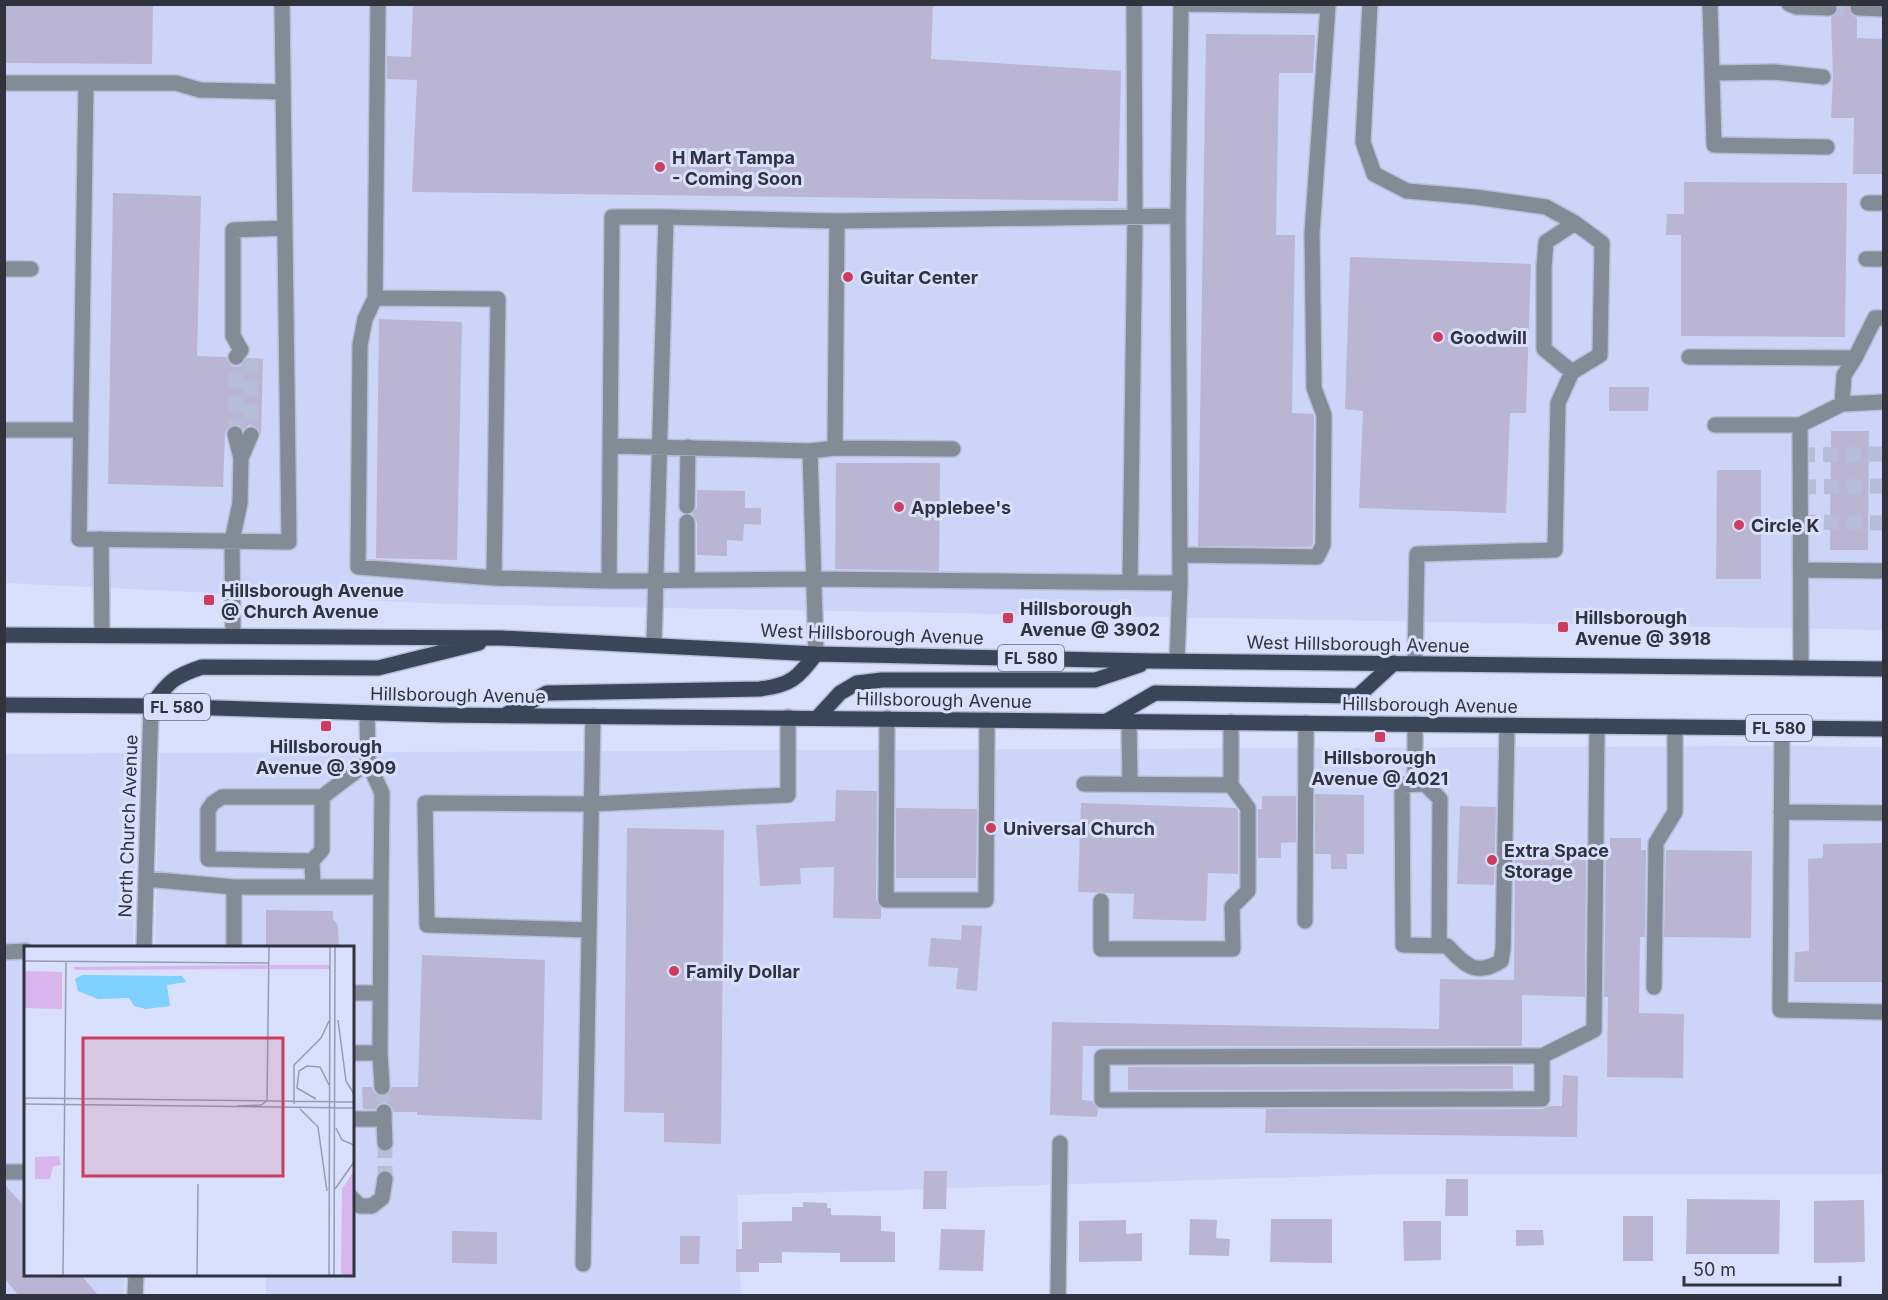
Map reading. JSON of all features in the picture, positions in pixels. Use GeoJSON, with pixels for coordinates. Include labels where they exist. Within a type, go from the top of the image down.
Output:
{"type":"FeatureCollection","features":[{"type":"Feature","properties":{"kind":"main road","name":"West Hillsborough Avenue"},"geometry":{"type":"LineString","coordinates":[[4,635],[502,638],[816,654],[1152,661],[1884,669]]}},
{"type":"Feature","properties":{"kind":"main road"},"geometry":{"type":"LineString","coordinates":[[151,706],[179,674],[202,667],[378,668],[502,638]]}},
{"type":"Feature","properties":{"kind":"main road"},"geometry":{"type":"LineString","coordinates":[[504,716],[547,693],[783,686],[800,675],[816,654]]}},
{"type":"Feature","properties":{"kind":"main road"},"geometry":{"type":"LineString","coordinates":[[817,718],[840,693],[857,683],[882,680],[1095,680],[1152,661]]}},
{"type":"Feature","properties":{"kind":"main road"},"geometry":{"type":"LineString","coordinates":[[1107,721],[1155,693],[1358,696],[1394,663]]}},
{"type":"Feature","properties":{"kind":"main road","name":"Hillsborough Avenue"},"geometry":{"type":"LineString","coordinates":[[4,705],[151,706],[504,716],[1884,729]]}},
{"type":"Feature","properties":{"kind":"main road","name":"FL 580"},"geometry":{"type":"LineString","coordinates":[[4,713],[21,705]]}},
{"type":"Feature","properties":{"kind":"street"},"geometry":{"type":"LineString","coordinates":[[86,83],[79,539],[289,542],[282,4]]}},
{"type":"Feature","properties":{"kind":"street"},"geometry":{"type":"LineString","coordinates":[[378,4],[375,298],[365,319],[360,345],[358,567],[494,578],[609,581],[813,579],[1180,583]]}},
{"type":"Feature","properties":{"kind":"street"},"geometry":{"type":"LineString","coordinates":[[1130,582],[1135,217],[1134,4]]}},
{"type":"Feature","properties":{"kind":"street"},"geometry":{"type":"LineString","coordinates":[[1177,661],[1180,583],[1178,216],[1181,4]]}},
{"type":"Feature","properties":{"kind":"street"},"geometry":{"type":"LineString","coordinates":[[1180,555],[1317,557],[1323,545],[1324,415],[1314,388],[1312,233],[1328,6],[1186,4]]}},
{"type":"Feature","properties":{"kind":"street"},"geometry":{"type":"LineString","coordinates":[[1370,4],[1363,142],[1374,174],[1407,191],[1475,197],[1546,207],[1575,223],[1602,243],[1600,355],[1572,372],[1558,403],[1555,550],[1417,554],[1415,664]]}},
{"type":"Feature","properties":{"kind":"street"},"geometry":{"type":"LineString","coordinates":[[1710,4],[1714,145],[1827,147]]}},
{"type":"Feature","properties":{"kind":"street"},"geometry":{"type":"LineString","coordinates":[[1790,4],[1797,7],[1829,8]]}},
{"type":"Feature","properties":{"kind":"street"},"geometry":{"type":"LineString","coordinates":[[1858,8],[1884,9]]}},
{"type":"Feature","properties":{"kind":"street"},"geometry":{"type":"LineString","coordinates":[[1713,73],[1774,72],[1823,77]]}},
{"type":"Feature","properties":{"kind":"street"},"geometry":{"type":"LineString","coordinates":[[4,83],[176,83],[200,90],[283,92]]}},
{"type":"Feature","properties":{"kind":"street"},"geometry":{"type":"LineString","coordinates":[[1868,203],[1884,203]]}},
{"type":"Feature","properties":{"kind":"street"},"geometry":{"type":"LineString","coordinates":[[609,581],[612,217],[837,220],[1178,216]]}},
{"type":"Feature","properties":{"kind":"street"},"geometry":{"type":"LineString","coordinates":[[654,645],[666,217]]}},
{"type":"Feature","properties":{"kind":"street"},"geometry":{"type":"LineString","coordinates":[[835,448],[837,220]]}},
{"type":"Feature","properties":{"kind":"street"},"geometry":{"type":"LineString","coordinates":[[1572,372],[1544,349],[1544,267],[1546,242],[1575,223]]}},
{"type":"Feature","properties":{"kind":"street"},"geometry":{"type":"LineString","coordinates":[[242,355],[233,336],[233,230],[285,228]]}},
{"type":"Feature","properties":{"kind":"street"},"geometry":{"type":"LineString","coordinates":[[1866,259],[1884,259]]}},
{"type":"Feature","properties":{"kind":"street"},"geometry":{"type":"LineString","coordinates":[[4,269],[31,269]]}},
{"type":"Feature","properties":{"kind":"street"},"geometry":{"type":"LineString","coordinates":[[375,298],[498,299],[494,578]]}},
{"type":"Feature","properties":{"kind":"street"},"geometry":{"type":"LineString","coordinates":[[1842,404],[1844,375],[1875,318],[1884,318]]}},
{"type":"Feature","properties":{"kind":"street"},"geometry":{"type":"LineString","coordinates":[[1689,357],[1854,358]]}},
{"type":"Feature","properties":{"kind":"street"},"geometry":{"type":"LineString","coordinates":[[1715,424],[1800,425],[1842,404],[1884,402]]}},
{"type":"Feature","properties":{"kind":"street"},"geometry":{"type":"LineString","coordinates":[[1800,425],[1801,668]]}},
{"type":"Feature","properties":{"kind":"street"},"geometry":{"type":"LineString","coordinates":[[4,430],[81,430]]}},
{"type":"Feature","properties":{"kind":"street"},"geometry":{"type":"LineString","coordinates":[[233,636],[232,541],[240,503],[241,458],[235,434]]}},
{"type":"Feature","properties":{"kind":"street"},"geometry":{"type":"LineString","coordinates":[[241,458],[251,435]]}},
{"type":"Feature","properties":{"kind":"street"},"geometry":{"type":"LineString","coordinates":[[610,446],[810,451],[835,448],[953,449]]}},
{"type":"Feature","properties":{"kind":"street"},"geometry":{"type":"LineString","coordinates":[[687,506],[688,447]]}},
{"type":"Feature","properties":{"kind":"street"},"geometry":{"type":"LineString","coordinates":[[810,451],[816,654]]}},
{"type":"Feature","properties":{"kind":"street"},"geometry":{"type":"LineString","coordinates":[[687,522],[687,579]]}},
{"type":"Feature","properties":{"kind":"street"},"geometry":{"type":"LineString","coordinates":[[101,539],[102,635]]}},
{"type":"Feature","properties":{"kind":"street"},"geometry":{"type":"LineString","coordinates":[[1801,570],[1884,571]]}},
{"type":"Feature","properties":{"kind":"street","name":"North Church Avenue"},"geometry":{"type":"LineString","coordinates":[[144,946],[151,706]]}},
{"type":"Feature","properties":{"kind":"street"},"geometry":{"type":"LineString","coordinates":[[367,713],[368,762],[382,793],[380,993],[382,1087]]}},
{"type":"Feature","properties":{"kind":"street"},"geometry":{"type":"LineString","coordinates":[[583,1264],[593,716]]}},
{"type":"Feature","properties":{"kind":"street"},"geometry":{"type":"LineString","coordinates":[[589,930],[427,925],[425,803],[591,804],[788,795],[788,717]]}},
{"type":"Feature","properties":{"kind":"street"},"geometry":{"type":"LineString","coordinates":[[887,718],[886,900],[986,900],[987,720]]}},
{"type":"Feature","properties":{"kind":"street"},"geometry":{"type":"LineString","coordinates":[[1129,721],[1130,784]]}},
{"type":"Feature","properties":{"kind":"street"},"geometry":{"type":"LineString","coordinates":[[1101,901],[1101,949],[1233,949],[1232,907],[1248,891],[1248,808],[1231,785],[1231,722]]}},
{"type":"Feature","properties":{"kind":"street"},"geometry":{"type":"LineString","coordinates":[[1305,921],[1306,723]]}},
{"type":"Feature","properties":{"kind":"street"},"geometry":{"type":"LineString","coordinates":[[1415,724],[1415,784]]}},
{"type":"Feature","properties":{"kind":"street"},"geometry":{"type":"LineString","coordinates":[[1439,946],[1440,799],[1425,784],[1402,785],[1403,945],[1439,946],[1447,946],[1464,964],[1476,969],[1491,967],[1501,961],[1503,937],[1507,725]]}},
{"type":"Feature","properties":{"kind":"street"},"geometry":{"type":"LineString","coordinates":[[1542,1056],[1542,1099],[1102,1100],[1102,1057],[1542,1056],[1594,1030],[1597,726]]}},
{"type":"Feature","properties":{"kind":"street"},"geometry":{"type":"LineString","coordinates":[[1654,987],[1656,843],[1675,812],[1675,727]]}},
{"type":"Feature","properties":{"kind":"street"},"geometry":{"type":"LineString","coordinates":[[1782,728],[1780,1010],[1884,1012]]}},
{"type":"Feature","properties":{"kind":"street"},"geometry":{"type":"LineString","coordinates":[[312,861],[208,860],[208,810],[222,797],[322,797],[368,762]]}},
{"type":"Feature","properties":{"kind":"street"},"geometry":{"type":"LineString","coordinates":[[1084,784],[1231,785]]}},
{"type":"Feature","properties":{"kind":"street"},"geometry":{"type":"LineString","coordinates":[[313,886],[312,861],[322,850],[322,797]]}},
{"type":"Feature","properties":{"kind":"street"},"geometry":{"type":"LineString","coordinates":[[1781,812],[1884,813]]}},
{"type":"Feature","properties":{"kind":"street"},"geometry":{"type":"LineString","coordinates":[[256,860],[256,887]]}},
{"type":"Feature","properties":{"kind":"street"},"geometry":{"type":"LineString","coordinates":[[146,879],[234,887],[381,887]]}},
{"type":"Feature","properties":{"kind":"street"},"geometry":{"type":"LineString","coordinates":[[234,887],[234,946]]}},
{"type":"Feature","properties":{"kind":"street"},"geometry":{"type":"LineString","coordinates":[[4,952],[24,951]]}},
{"type":"Feature","properties":{"kind":"street"},"geometry":{"type":"LineString","coordinates":[[354,993],[380,993]]}},
{"type":"Feature","properties":{"kind":"street"},"geometry":{"type":"LineString","coordinates":[[354,1053],[380,1053]]}},
{"type":"Feature","properties":{"kind":"street"},"geometry":{"type":"LineString","coordinates":[[354,1119],[384,1115],[385,1143]]}},
{"type":"Feature","properties":{"kind":"street"},"geometry":{"type":"LineString","coordinates":[[1058,1296],[1060,1143]]}},
{"type":"Feature","properties":{"kind":"street"},"geometry":{"type":"LineString","coordinates":[[4,1172],[24,1172]]}},
{"type":"Feature","properties":{"kind":"street"},"geometry":{"type":"LineString","coordinates":[[354,1200],[360,1206],[372,1206],[382,1198],[385,1179]]}},
{"type":"Feature","properties":{"kind":"street"},"geometry":{"type":"LineString","coordinates":[[135,1296],[136,1276]]}},
{"type":"Feature","properties":{"kind":"shaded area"},"geometry":{"type":"Polygon","coordinates":[[[5,5],[1883,5],[1883,630],[446,604],[5,583],[5,5]]]}},
{"type":"Feature","properties":{"kind":"shaded area"},"geometry":{"type":"Polygon","coordinates":[[[1883,747],[1883,1174],[1391,1174],[737,1195],[741,1295],[266,1295],[266,1276],[354,1276],[354,946],[155,946],[160,753],[1883,747]]]}},
{"type":"Feature","properties":{"kind":"shaded area"},"geometry":{"type":"Polygon","coordinates":[[[138,753],[133,946],[24,946],[24,1276],[125,1276],[124,1295],[5,1295],[4,754],[138,753]]]}},
{"type":"Feature","properties":{"kind":"building"},"geometry":{"type":"Polygon","coordinates":[[[4,4],[153,4],[152,64],[4,63],[4,4]]]}},
{"type":"Feature","properties":{"kind":"building"},"geometry":{"type":"Polygon","coordinates":[[[413,4],[933,4],[931,59],[1121,71],[1118,201],[412,192],[417,80],[387,79],[387,56],[411,57],[413,4]]]}},
{"type":"Feature","properties":{"kind":"building"},"geometry":{"type":"Polygon","coordinates":[[[1838,4],[1849,4],[1850,13],[1857,18],[1857,38],[1884,39],[1884,174],[1853,174],[1854,118],[1831,118],[1833,77],[1831,17],[1838,13],[1838,4]]]}},
{"type":"Feature","properties":{"kind":"building"},"geometry":{"type":"Polygon","coordinates":[[[1206,34],[1315,35],[1313,73],[1279,73],[1276,235],[1295,235],[1292,413],[1313,414],[1314,417],[1313,543],[1311,547],[1198,546],[1206,34]]]}},
{"type":"Feature","properties":{"kind":"building"},"geometry":{"type":"Polygon","coordinates":[[[1684,182],[1847,183],[1845,337],[1681,336],[1681,235],[1666,235],[1667,214],[1684,214],[1684,182]]]}},
{"type":"Feature","properties":{"kind":"building"},"geometry":{"type":"Polygon","coordinates":[[[113,193],[201,196],[197,356],[226,357],[230,365],[236,367],[241,366],[247,358],[263,359],[261,435],[254,426],[249,425],[243,429],[237,425],[228,427],[225,434],[223,487],[108,484],[113,193]]]}},
{"type":"Feature","properties":{"kind":"building","name":"Goodwill"},"geometry":{"type":"Polygon","coordinates":[[[1350,257],[1531,264],[1526,413],[1510,413],[1506,513],[1359,508],[1363,411],[1345,409],[1350,257]]]}},
{"type":"Feature","properties":{"kind":"building"},"geometry":{"type":"Polygon","coordinates":[[[379,319],[462,322],[457,560],[376,558],[379,319]]]}},
{"type":"Feature","properties":{"kind":"building"},"geometry":{"type":"Polygon","coordinates":[[[1609,387],[1649,387],[1648,411],[1609,411],[1609,387]]]}},
{"type":"Feature","properties":{"kind":"building","name":"Circle K"},"geometry":{"type":"Polygon","coordinates":[[[1831,431],[1869,431],[1868,550],[1830,550],[1831,431]]]}},
{"type":"Feature","properties":{"kind":"building"},"geometry":{"type":"Polygon","coordinates":[[[836,463],[940,463],[939,571],[835,569],[836,463]]]}},
{"type":"Feature","properties":{"kind":"building","name":"Circle K"},"geometry":{"type":"Polygon","coordinates":[[[1717,470],[1761,470],[1761,579],[1716,579],[1717,470]]]}},
{"type":"Feature","properties":{"kind":"building"},"geometry":{"type":"Polygon","coordinates":[[[697,490],[745,491],[745,508],[761,508],[761,525],[744,524],[743,541],[727,540],[727,556],[697,555],[697,522],[692,514],[697,507],[697,490]]]}},
{"type":"Feature","properties":{"kind":"building"},"geometry":{"type":"Polygon","coordinates":[[[836,790],[877,791],[876,900],[881,908],[881,919],[833,918],[834,867],[800,868],[801,884],[760,886],[756,825],[835,821],[836,790]]]}},
{"type":"Feature","properties":{"kind":"building"},"geometry":{"type":"Polygon","coordinates":[[[1315,794],[1364,795],[1364,854],[1347,854],[1347,869],[1331,869],[1331,854],[1315,854],[1315,794]]]}},
{"type":"Feature","properties":{"kind":"building"},"geometry":{"type":"Polygon","coordinates":[[[1262,796],[1296,796],[1296,842],[1281,843],[1281,858],[1258,858],[1258,809],[1262,809],[1262,796]]]}},
{"type":"Feature","properties":{"kind":"building"},"geometry":{"type":"Polygon","coordinates":[[[1081,803],[1236,808],[1238,811],[1238,874],[1208,873],[1206,921],[1133,919],[1134,894],[1078,892],[1081,803]]]}},
{"type":"Feature","properties":{"kind":"building"},"geometry":{"type":"Polygon","coordinates":[[[1460,806],[1496,807],[1494,885],[1457,884],[1460,806]]]}},
{"type":"Feature","properties":{"kind":"building"},"geometry":{"type":"Polygon","coordinates":[[[896,808],[977,809],[976,878],[896,878],[896,808]]]}},
{"type":"Feature","properties":{"kind":"building","name":"Family Dollar"},"geometry":{"type":"Polygon","coordinates":[[[627,828],[724,830],[721,1144],[664,1142],[664,1113],[624,1112],[627,828]]]}},
{"type":"Feature","properties":{"kind":"building"},"geometry":{"type":"Polygon","coordinates":[[[1610,838],[1641,838],[1641,850],[1646,850],[1645,937],[1640,937],[1639,1013],[1684,1014],[1683,1078],[1607,1077],[1608,997],[1604,997],[1606,849],[1610,849],[1610,838]]]}},
{"type":"Feature","properties":{"kind":"building"},"geometry":{"type":"Polygon","coordinates":[[[1884,843],[1884,982],[1794,982],[1795,952],[1809,951],[1808,859],[1823,858],[1823,844],[1884,843]]]}},
{"type":"Feature","properties":{"kind":"building"},"geometry":{"type":"Polygon","coordinates":[[[1515,847],[1586,848],[1585,997],[1522,995],[1522,1046],[1083,1046],[1082,1100],[1092,1101],[1098,1109],[1097,1117],[1050,1115],[1052,1022],[1439,1029],[1440,979],[1514,980],[1515,847]]]}},
{"type":"Feature","properties":{"kind":"building"},"geometry":{"type":"Polygon","coordinates":[[[1666,850],[1752,851],[1751,938],[1664,937],[1666,850]]]}},
{"type":"Feature","properties":{"kind":"building"},"geometry":{"type":"Polygon","coordinates":[[[266,910],[333,911],[333,919],[338,925],[339,946],[266,946],[266,910]]]}},
{"type":"Feature","properties":{"kind":"building"},"geometry":{"type":"Polygon","coordinates":[[[962,925],[982,926],[977,991],[956,989],[958,968],[928,966],[931,938],[961,940],[962,925]]]}},
{"type":"Feature","properties":{"kind":"building"},"geometry":{"type":"Polygon","coordinates":[[[422,955],[545,960],[542,1120],[417,1115],[417,1112],[394,1112],[392,1107],[385,1102],[379,1104],[375,1109],[363,1109],[362,1087],[372,1087],[374,1093],[382,1097],[388,1095],[392,1087],[418,1087],[422,955]]]}},
{"type":"Feature","properties":{"kind":"building"},"geometry":{"type":"Polygon","coordinates":[[[1513,1066],[1513,1089],[1128,1090],[1128,1067],[1513,1066]]]}},
{"type":"Feature","properties":{"kind":"building"},"geometry":{"type":"Polygon","coordinates":[[[1563,1075],[1578,1076],[1577,1137],[1265,1133],[1266,1109],[1542,1109],[1549,1106],[1562,1106],[1563,1075]]]}},
{"type":"Feature","properties":{"kind":"building"},"geometry":{"type":"Polygon","coordinates":[[[924,1171],[947,1171],[946,1209],[923,1209],[924,1171]]]}},
{"type":"Feature","properties":{"kind":"building"},"geometry":{"type":"Polygon","coordinates":[[[1446,1179],[1468,1179],[1468,1216],[1445,1216],[1446,1179]]]}},
{"type":"Feature","properties":{"kind":"building"},"geometry":{"type":"Polygon","coordinates":[[[4,1184],[24,1206],[24,1276],[82,1276],[99,1296],[19,1296],[4,1278],[4,1184]]]}},
{"type":"Feature","properties":{"kind":"building"},"geometry":{"type":"Polygon","coordinates":[[[1687,1199],[1780,1200],[1779,1254],[1686,1254],[1687,1199]]]}},
{"type":"Feature","properties":{"kind":"building"},"geometry":{"type":"Polygon","coordinates":[[[1864,1200],[1865,1262],[1814,1263],[1814,1201],[1864,1200]]]}},
{"type":"Feature","properties":{"kind":"building"},"geometry":{"type":"Polygon","coordinates":[[[803,1202],[827,1203],[827,1208],[831,1208],[831,1215],[881,1216],[881,1231],[895,1232],[895,1262],[840,1262],[840,1253],[782,1252],[782,1263],[759,1263],[759,1272],[736,1272],[736,1249],[742,1249],[742,1222],[792,1221],[792,1207],[803,1207],[803,1202]]]}},
{"type":"Feature","properties":{"kind":"building"},"geometry":{"type":"Polygon","coordinates":[[[1623,1216],[1653,1216],[1653,1261],[1623,1261],[1623,1216]]]}},
{"type":"Feature","properties":{"kind":"building"},"geometry":{"type":"Polygon","coordinates":[[[1190,1219],[1217,1220],[1216,1238],[1230,1239],[1229,1256],[1189,1255],[1190,1219]]]}},
{"type":"Feature","properties":{"kind":"building"},"geometry":{"type":"Polygon","coordinates":[[[1271,1219],[1332,1219],[1332,1263],[1270,1262],[1271,1219]]]}},
{"type":"Feature","properties":{"kind":"building"},"geometry":{"type":"Polygon","coordinates":[[[1126,1220],[1126,1234],[1142,1233],[1142,1261],[1079,1262],[1079,1221],[1126,1220]]]}},
{"type":"Feature","properties":{"kind":"building"},"geometry":{"type":"Polygon","coordinates":[[[1403,1221],[1441,1221],[1441,1260],[1404,1261],[1403,1221]]]}},
{"type":"Feature","properties":{"kind":"building"},"geometry":{"type":"Polygon","coordinates":[[[941,1229],[985,1230],[983,1271],[939,1270],[941,1229]]]}},
{"type":"Feature","properties":{"kind":"building"},"geometry":{"type":"Polygon","coordinates":[[[1516,1230],[1543,1230],[1544,1245],[1516,1246],[1516,1230]]]}},
{"type":"Feature","properties":{"kind":"building"},"geometry":{"type":"Polygon","coordinates":[[[452,1231],[497,1232],[497,1264],[452,1263],[452,1231]]]}},
{"type":"Feature","properties":{"kind":"building"},"geometry":{"type":"Polygon","coordinates":[[[680,1236],[700,1236],[699,1264],[680,1264],[680,1236]]]}},
{"type":"Feature","properties":{"kind":"tunnel"},"geometry":{"type":"LineString","coordinates":[[1829,8],[1858,8]]}},
{"type":"Feature","properties":{"kind":"tunnel"},"geometry":{"type":"LineString","coordinates":[[235,434],[236,357]]}},
{"type":"Feature","properties":{"kind":"tunnel"},"geometry":{"type":"LineString","coordinates":[[250,358],[251,435]]}},
{"type":"Feature","properties":{"kind":"tunnel"},"geometry":{"type":"LineString","coordinates":[[1800,455],[1884,454]]}},
{"type":"Feature","properties":{"kind":"tunnel"},"geometry":{"type":"LineString","coordinates":[[1801,487],[1884,486]]}},
{"type":"Feature","properties":{"kind":"tunnel"},"geometry":{"type":"LineString","coordinates":[[1801,522],[1884,523]]}},
{"type":"Feature","properties":{"kind":"tunnel"},"geometry":{"type":"LineString","coordinates":[[382,1087],[384,1112]]}},
{"type":"Feature","properties":{"kind":"tunnel"},"geometry":{"type":"LineString","coordinates":[[385,1143],[385,1179]]}},
{"type":"Feature","properties":{"kind":"place","name":"H Mart Tampa - Coming Soon"},"geometry":{"type":"Point","coordinates":[660,167]}},
{"type":"Feature","properties":{"kind":"place","name":"Guitar Center"},"geometry":{"type":"Point","coordinates":[848,277]}},
{"type":"Feature","properties":{"kind":"place","name":"Goodwill"},"geometry":{"type":"Point","coordinates":[1438,337]}},
{"type":"Feature","properties":{"kind":"place","name":"Applebee's"},"geometry":{"type":"Point","coordinates":[899,507]}},
{"type":"Feature","properties":{"kind":"place","name":"Circle K"},"geometry":{"type":"Point","coordinates":[1739,525]}},
{"type":"Feature","properties":{"kind":"place","name":"Hillsborough Avenue @ Church Avenue"},"geometry":{"type":"Point","coordinates":[209,600]}},
{"type":"Feature","properties":{"kind":"place","name":"Hillsborough Avenue @ 3902"},"geometry":{"type":"Point","coordinates":[1008,618]}},
{"type":"Feature","properties":{"kind":"place","name":"Hillsborough Avenue @ 3918"},"geometry":{"type":"Point","coordinates":[1563,627]}},
{"type":"Feature","properties":{"kind":"place","name":"Hillsborough Avenue @ 3909"},"geometry":{"type":"Point","coordinates":[326,726]}},
{"type":"Feature","properties":{"kind":"place","name":"Hillsborough Avenue @ 4021"},"geometry":{"type":"Point","coordinates":[1380,737]}},
{"type":"Feature","properties":{"kind":"place","name":"Universal Church"},"geometry":{"type":"Point","coordinates":[991,828]}},
{"type":"Feature","properties":{"kind":"place","name":"Extra Space Storage"},"geometry":{"type":"Point","coordinates":[1492,860]}},
{"type":"Feature","properties":{"kind":"place","name":"Family Dollar"},"geometry":{"type":"Point","coordinates":[674,971]}}]}
